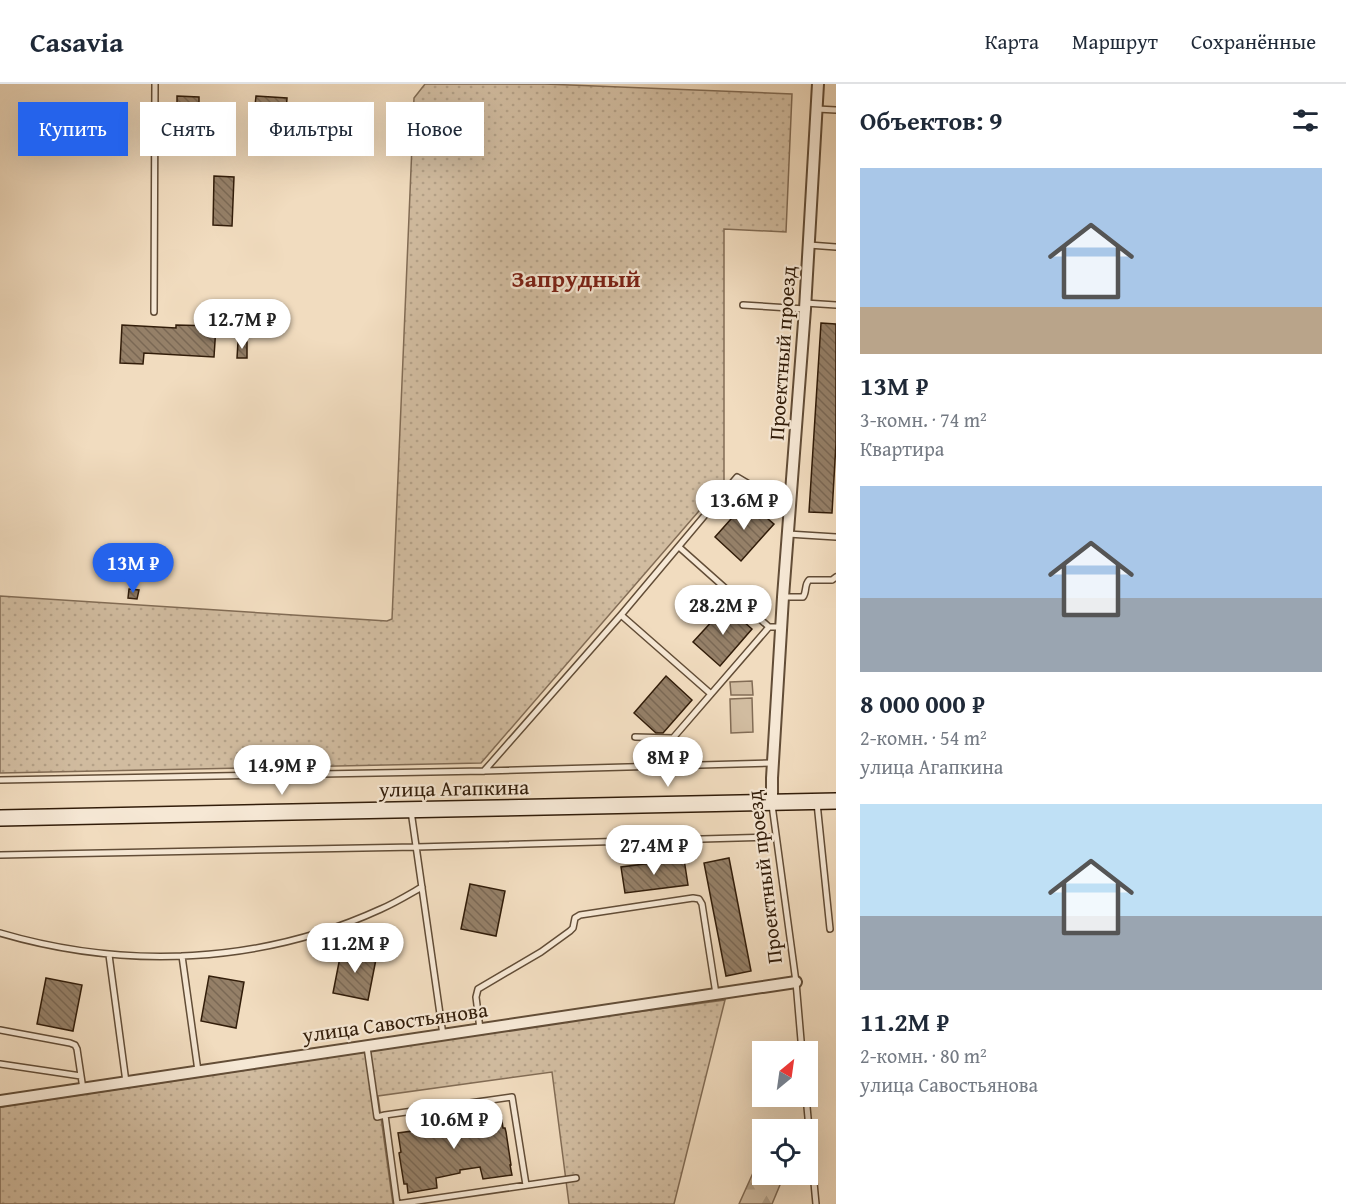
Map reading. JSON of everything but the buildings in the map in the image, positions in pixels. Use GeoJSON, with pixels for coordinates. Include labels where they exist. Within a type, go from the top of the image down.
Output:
{"type":"FeatureCollection","features":[{"type":"Feature","properties":{"kind":"main road","name":"улица Агапкина"},"geometry":{"type":"LineString","coordinates":[[0,818],[836,801]]}},
{"type":"Feature","properties":{"kind":"street","name":"Проектный проезд"},"geometry":{"type":"LineString","coordinates":[[771,803],[818,84]]}},
{"type":"Feature","properties":{"kind":"street","name":"улица Савостьянова"},"geometry":{"type":"LineString","coordinates":[[0,1101],[796,982]]}},
{"type":"Feature","properties":{"kind":"lane"},"geometry":{"type":"LineString","coordinates":[[154,312],[155,84]]}},
{"type":"Feature","properties":{"kind":"lane"},"geometry":{"type":"LineString","coordinates":[[817,109],[836,110]]}},
{"type":"Feature","properties":{"kind":"lane"},"geometry":{"type":"LineString","coordinates":[[809,245],[836,247]]}},
{"type":"Feature","properties":{"kind":"lane"},"geometry":{"type":"LineString","coordinates":[[743,305],[836,305]]}},
{"type":"Feature","properties":{"kind":"lane"},"geometry":{"type":"LineString","coordinates":[[484,771],[621,615],[737,477],[790,507]]}},
{"type":"Feature","properties":{"kind":"lane"},"geometry":{"type":"LineString","coordinates":[[788,534],[836,537]]}},
{"type":"Feature","properties":{"kind":"lane"},"geometry":{"type":"LineString","coordinates":[[679,547],[769,627],[781,627]]}},
{"type":"Feature","properties":{"kind":"lane"},"geometry":{"type":"LineString","coordinates":[[783,597],[803,597],[809,580],[832,580],[836,577]]}},
{"type":"Feature","properties":{"kind":"lane"},"geometry":{"type":"LineString","coordinates":[[621,615],[711,694]]}},
{"type":"Feature","properties":{"kind":"lane"},"geometry":{"type":"LineString","coordinates":[[635,737],[673,738],[769,627]]}},
{"type":"Feature","properties":{"kind":"lane"},"geometry":{"type":"LineString","coordinates":[[0,780],[772,763]]}},
{"type":"Feature","properties":{"kind":"lane"},"geometry":{"type":"LineString","coordinates":[[817,802],[830,929]]}},
{"type":"Feature","properties":{"kind":"lane","name":"Проектный проезд"},"geometry":{"type":"LineString","coordinates":[[771,803],[796,982],[801,1041]]}},
{"type":"Feature","properties":{"kind":"lane"},"geometry":{"type":"LineString","coordinates":[[411,810],[443,1035]]}},
{"type":"Feature","properties":{"kind":"lane"},"geometry":{"type":"LineString","coordinates":[[0,855],[775,837]]}},
{"type":"Feature","properties":{"kind":"lane"},"geometry":{"type":"LineString","coordinates":[[0,933],[59,948],[109,955],[182,956],[242,951],[278,944],[349,923],[383,909],[422,887]]}},
{"type":"Feature","properties":{"kind":"lane"},"geometry":{"type":"LineString","coordinates":[[480,1029],[476,997],[478,989],[541,952],[570,931],[577,916],[603,911],[699,899],[702,904],[716,994]]}},
{"type":"Feature","properties":{"kind":"lane"},"geometry":{"type":"LineString","coordinates":[[109,955],[126,1082]]}},
{"type":"Feature","properties":{"kind":"lane"},"geometry":{"type":"LineString","coordinates":[[182,956],[198,1071]]}},
{"type":"Feature","properties":{"kind":"lane"},"geometry":{"type":"LineString","coordinates":[[0,1030],[75,1045],[83,1089]]}},
{"type":"Feature","properties":{"kind":"lane"},"geometry":{"type":"LineString","coordinates":[[367,1046],[377,1117],[513,1097],[526,1185]]}},
{"type":"Feature","properties":{"kind":"lane"},"geometry":{"type":"LineString","coordinates":[[0,1064],[81,1076]]}},
{"type":"Feature","properties":{"kind":"lane"},"geometry":{"type":"LineString","coordinates":[[807,1107],[816,1204]]}},
{"type":"Feature","properties":{"kind":"lane"},"geometry":{"type":"LineString","coordinates":[[385,1115],[397,1204],[576,1178]]}},
{"type":"Feature","properties":{"kind":"green space"},"geometry":{"type":"Polygon","coordinates":[[[425,84],[545,84],[792,94],[786,232],[724,229],[724,482],[481,763],[0,773],[0,596],[387,621],[392,619],[412,156],[484,156],[484,102],[414,102],[414,98],[425,84]]]}},
{"type":"Feature","properties":{"kind":"green space"},"geometry":{"type":"Polygon","coordinates":[[[752,681],[753,695],[731,695],[730,682],[752,681]]]}},
{"type":"Feature","properties":{"kind":"green space"},"geometry":{"type":"Polygon","coordinates":[[[752,698],[753,732],[731,733],[730,699],[752,698]]]}},
{"type":"Feature","properties":{"kind":"green space"},"geometry":{"type":"Polygon","coordinates":[[[725,1000],[674,1204],[569,1204],[552,1072],[378,1096],[393,1204],[0,1204],[0,1107],[577,1020],[725,1000]]]}},
{"type":"Feature","properties":{"kind":"green space"},"geometry":{"type":"Polygon","coordinates":[[[752,1175],[752,1185],[780,1185],[772,1204],[739,1204],[752,1175]]]}},
{"type":"Feature","properties":{"kind":"district","name":"Запрудный"},"geometry":{"type":"Point","coordinates":[576,278]}}]}
